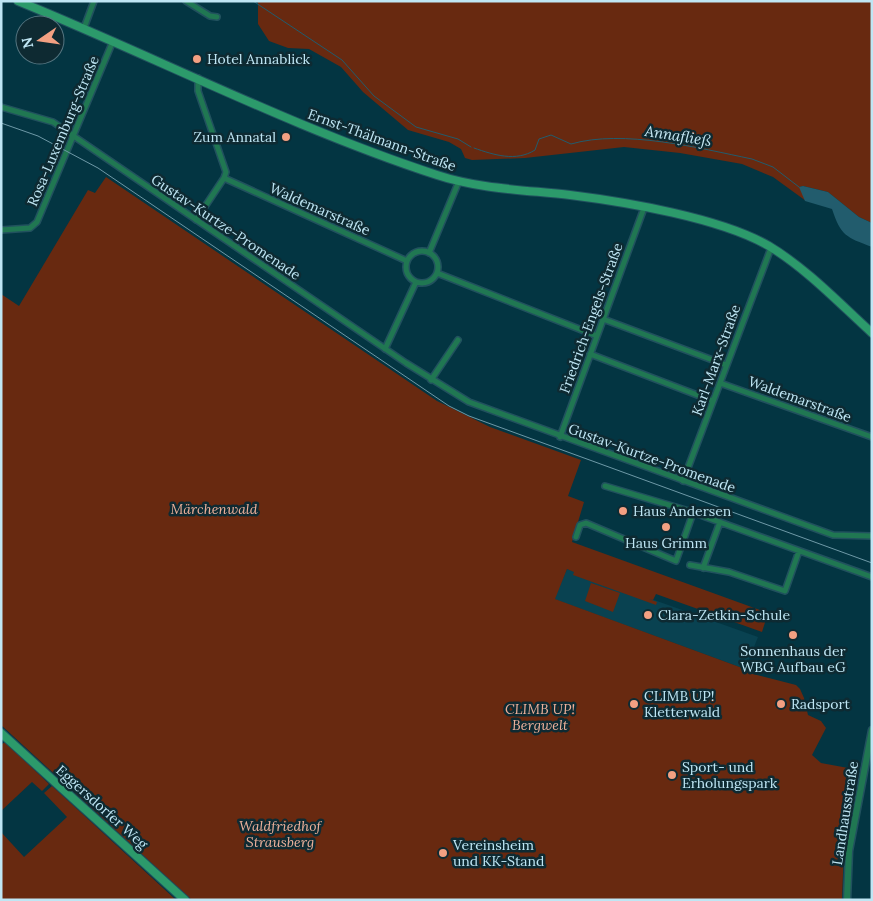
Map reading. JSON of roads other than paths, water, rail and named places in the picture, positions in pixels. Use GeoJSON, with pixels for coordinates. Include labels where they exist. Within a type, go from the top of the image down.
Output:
{"type":"FeatureCollection","features":[{"type":"Feature","properties":{"kind":"main road","name":"Ernst-Thälmann-Straße"},"geometry":{"type":"LineString","coordinates":[[18,1],[114,40],[308,128],[438,176],[459,181],[585,197],[644,208],[706,222],[749,237],[771,248],[808,273],[872,333]]}},
{"type":"Feature","properties":{"kind":"main road","name":"Eggersdorfer Weg"},"geometry":{"type":"LineString","coordinates":[[1,732],[185,900]]}},
{"type":"Feature","properties":{"kind":"street"},"geometry":{"type":"LineString","coordinates":[[84,28],[94,1]]}},
{"type":"Feature","properties":{"kind":"street"},"geometry":{"type":"LineString","coordinates":[[186,1],[210,16],[217,18]]}},
{"type":"Feature","properties":{"kind":"street","name":"Rosa-Luxemburg-Straße"},"geometry":{"type":"LineString","coordinates":[[1,230],[25,229],[36,225],[114,40]]}},
{"type":"Feature","properties":{"kind":"street"},"geometry":{"type":"LineString","coordinates":[[196,220],[224,178],[225,169],[198,91],[198,77]]}},
{"type":"Feature","properties":{"kind":"street","name":"Gustav-Kurtze-Promenade"},"geometry":{"type":"LineString","coordinates":[[1,107],[53,122],[431,380],[475,405],[833,535],[872,536]]}},
{"type":"Feature","properties":{"kind":"street","name":"Waldemarstraße"},"geometry":{"type":"LineString","coordinates":[[224,178],[407,260]]}},
{"type":"Feature","properties":{"kind":"street"},"geometry":{"type":"LineString","coordinates":[[429,252],[459,181]]}},
{"type":"Feature","properties":{"kind":"street","name":"Friedrich-Engels-Straße"},"geometry":{"type":"LineString","coordinates":[[560,436],[644,208]]}},
{"type":"Feature","properties":{"kind":"street","name":"Karl-Marx-Straße"},"geometry":{"type":"LineString","coordinates":[[683,481],[771,248]]}},
{"type":"Feature","properties":{"kind":"street"},"geometry":{"type":"LineString","coordinates":[[419,251],[429,252],[438,264],[437,273],[429,282],[416,282],[406,271],[407,260],[419,251]]}},
{"type":"Feature","properties":{"kind":"street"},"geometry":{"type":"LineString","coordinates":[[437,273],[597,336]]}},
{"type":"Feature","properties":{"kind":"street"},"geometry":{"type":"LineString","coordinates":[[385,349],[416,282]]}},
{"type":"Feature","properties":{"kind":"street"},"geometry":{"type":"LineString","coordinates":[[603,319],[726,365]]}},
{"type":"Feature","properties":{"kind":"street"},"geometry":{"type":"LineString","coordinates":[[431,380],[458,340]]}},
{"type":"Feature","properties":{"kind":"street"},"geometry":{"type":"LineString","coordinates":[[590,354],[713,401]]}},
{"type":"Feature","properties":{"kind":"street","name":"Waldemarstraße"},"geometry":{"type":"LineString","coordinates":[[720,383],[872,437]]}},
{"type":"Feature","properties":{"kind":"street"},"geometry":{"type":"LineString","coordinates":[[605,486],[720,522],[872,577]]}},
{"type":"Feature","properties":{"kind":"street"},"geometry":{"type":"LineString","coordinates":[[576,537],[580,525],[586,523],[676,561],[693,513]]}},
{"type":"Feature","properties":{"kind":"street"},"geometry":{"type":"LineString","coordinates":[[703,568],[720,522]]}},
{"type":"Feature","properties":{"kind":"street"},"geometry":{"type":"LineString","coordinates":[[690,565],[729,572],[784,591],[799,551]]}},
{"type":"Feature","properties":{"kind":"street","name":"Landhausstraße"},"geometry":{"type":"LineString","coordinates":[[847,900],[849,852],[872,730]]}},
{"type":"Feature","properties":{"kind":"waterway","name":"Annafließ"},"geometry":{"type":"LineString","coordinates":[[253,1],[342,60],[374,96],[416,127],[458,139],[471,147]]}},
{"type":"Feature","properties":{"kind":"waterway","name":"Annafließ"},"geometry":{"type":"LineString","coordinates":[[474,148],[497,155],[520,156],[535,150],[539,139],[551,135],[571,144],[614,138],[637,139],[685,145],[752,159],[773,167],[799,187]]}},
{"type":"Feature","properties":{"kind":"tram line"},"geometry":{"type":"LineString","coordinates":[[1,123],[38,136],[98,168],[449,406],[469,416],[872,563]]}},
{"type":"Feature","properties":{"kind":"place","name":"Hotel Annablick"},"geometry":{"type":"Point","coordinates":[197,59]}},
{"type":"Feature","properties":{"kind":"place","name":"Zum Annatal"},"geometry":{"type":"Point","coordinates":[286,137]}},
{"type":"Feature","properties":{"kind":"place","name":"Haus Andersen"},"geometry":{"type":"Point","coordinates":[623,511]}},
{"type":"Feature","properties":{"kind":"place","name":"Haus Grimm"},"geometry":{"type":"Point","coordinates":[666,527]}},
{"type":"Feature","properties":{"kind":"place","name":"Clara-Zetkin-Schule"},"geometry":{"type":"Point","coordinates":[648,615]}},
{"type":"Feature","properties":{"kind":"place","name":"Sonnenhaus der WBG Aufbau eG"},"geometry":{"type":"Point","coordinates":[793,635]}},
{"type":"Feature","properties":{"kind":"place","name":"CLIMB UP! Kletterwald"},"geometry":{"type":"Point","coordinates":[634,704]}},
{"type":"Feature","properties":{"kind":"place","name":"Radsport"},"geometry":{"type":"Point","coordinates":[781,704]}},
{"type":"Feature","properties":{"kind":"place","name":"Sport- und Erholungspark"},"geometry":{"type":"Point","coordinates":[672,775]}},
{"type":"Feature","properties":{"kind":"place","name":"Vereinsheim und KK-Stand"},"geometry":{"type":"Point","coordinates":[443,853]}},
{"type":"Feature","properties":{"kind":"park label","name":"Märchenwald"},"geometry":{"type":"Point","coordinates":[214,509]}},
{"type":"Feature","properties":{"kind":"park label","name":"CLIMB UP! Bergwelt"},"geometry":{"type":"Point","coordinates":[540,718]}},
{"type":"Feature","properties":{"kind":"park label","name":"Waldfriedhof Strausberg"},"geometry":{"type":"Point","coordinates":[280,834]}}]}
